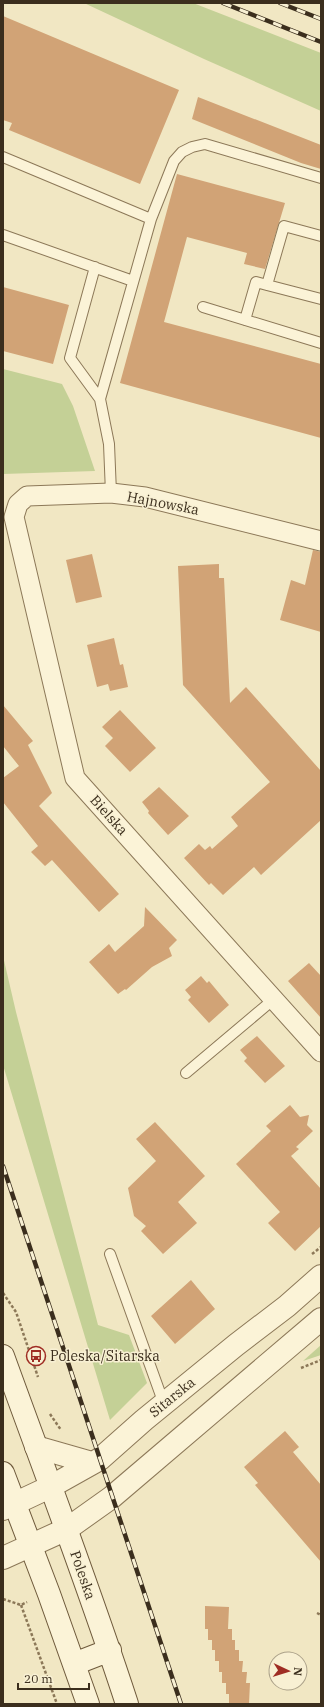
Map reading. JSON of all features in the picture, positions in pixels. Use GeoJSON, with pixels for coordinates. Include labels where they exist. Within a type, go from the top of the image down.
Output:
{"type":"FeatureCollection","features":[{"type":"Feature","properties":{"kind":"street","name":"Hajnowska"},"geometry":{"type":"LineString","coordinates":[[14,517],[18,504],[27,496],[111,493],[145,497],[183,505],[321,541]]}},
{"type":"Feature","properties":{"kind":"street","name":"Bielska"},"geometry":{"type":"LineString","coordinates":[[14,517],[75,778],[321,1052]]}},
{"type":"Feature","properties":{"kind":"street","name":"Sitarska"},"geometry":{"type":"LineString","coordinates":[[9,1507],[50,1487],[100,1459],[164,1404],[236,1345],[287,1306],[321,1276]]}},
{"type":"Feature","properties":{"kind":"street"},"geometry":{"type":"LineString","coordinates":[[3,1558],[67,1529],[112,1497],[321,1319]]}},
{"type":"Feature","properties":{"kind":"street","name":"Poleska"},"geometry":{"type":"LineString","coordinates":[[3,1359],[67,1529],[110,1650],[127,1704]]}},
{"type":"Feature","properties":{"kind":"street"},"geometry":{"type":"LineString","coordinates":[[36,1447],[92,1463]]}},
{"type":"Feature","properties":{"kind":"street"},"geometry":{"type":"LineString","coordinates":[[3,1473],[9,1507],[30,1546],[88,1704]]}},
{"type":"Feature","properties":{"kind":"street"},"geometry":{"type":"LineString","coordinates":[[74,1664],[110,1650]]}},
{"type":"Feature","properties":{"kind":"lane"},"geometry":{"type":"LineString","coordinates":[[100,399],[151,219],[174,161],[182,152],[192,147],[205,144],[321,178]]}},
{"type":"Feature","properties":{"kind":"lane"},"geometry":{"type":"LineString","coordinates":[[3,157],[151,219]]}},
{"type":"Feature","properties":{"kind":"lane"},"geometry":{"type":"LineString","coordinates":[[267,285],[284,226],[321,236]]}},
{"type":"Feature","properties":{"kind":"lane"},"geometry":{"type":"LineString","coordinates":[[3,235],[133,281]]}},
{"type":"Feature","properties":{"kind":"lane"},"geometry":{"type":"LineString","coordinates":[[95,267],[70,358],[100,399],[109,444],[111,493]]}},
{"type":"Feature","properties":{"kind":"lane"},"geometry":{"type":"LineString","coordinates":[[245,320],[256,282],[321,299]]}},
{"type":"Feature","properties":{"kind":"lane"},"geometry":{"type":"LineString","coordinates":[[203,308],[321,344]]}},
{"type":"Feature","properties":{"kind":"lane"},"geometry":{"type":"LineString","coordinates":[[186,1073],[274,999]]}},
{"type":"Feature","properties":{"kind":"lane"},"geometry":{"type":"LineString","coordinates":[[110,1254],[164,1404]]}},
{"type":"Feature","properties":{"kind":"path"},"geometry":{"type":"LineString","coordinates":[[3,1293],[16,1312],[40,1384]]}},
{"type":"Feature","properties":{"kind":"path"},"geometry":{"type":"LineString","coordinates":[[50,1413],[62,1431]]}},
{"type":"Feature","properties":{"kind":"path"},"geometry":{"type":"LineString","coordinates":[[3,1599],[21,1605],[57,1704]]}},
{"type":"Feature","properties":{"kind":"path"},"geometry":{"type":"LineString","coordinates":[[317,1613],[321,1615]]}},
{"type":"Feature","properties":{"kind":"green space"},"geometry":{"type":"Polygon","coordinates":[[[84,3],[193,3],[321,53],[321,111],[204,59],[84,3]]]}},
{"type":"Feature","properties":{"kind":"green space"},"geometry":{"type":"Polygon","coordinates":[[[3,369],[62,384],[73,406],[95,471],[3,474],[3,369]]]}},
{"type":"Feature","properties":{"kind":"green space"},"geometry":{"type":"Polygon","coordinates":[[[3,956],[16,1012],[98,1325],[129,1335],[147,1383],[110,1420],[3,1065],[3,956]]]}},
{"type":"Feature","properties":{"kind":"green space"},"geometry":{"type":"Polygon","coordinates":[[[321,1345],[321,1355],[303,1361],[321,1345]]]}},
{"type":"Feature","properties":{"kind":"building"},"geometry":{"type":"Polygon","coordinates":[[[3,16],[179,90],[140,184],[9,130],[12,123],[3,120],[3,16]]]}},
{"type":"Feature","properties":{"kind":"building"},"geometry":{"type":"Polygon","coordinates":[[[198,97],[321,145],[321,169],[301,163],[192,119],[198,97]]]}},
{"type":"Feature","properties":{"kind":"building"},"geometry":{"type":"Polygon","coordinates":[[[177,174],[285,203],[265,269],[244,264],[247,253],[187,237],[164,322],[321,364],[321,438],[120,383],[177,174]]]}},
{"type":"Feature","properties":{"kind":"building"},"geometry":{"type":"Polygon","coordinates":[[[3,287],[69,305],[53,364],[3,351],[3,287]]]}},
{"type":"Feature","properties":{"kind":"building"},"geometry":{"type":"Polygon","coordinates":[[[313,550],[321,552],[321,632],[280,620],[291,580],[305,585],[313,550]]]}},
{"type":"Feature","properties":{"kind":"building"},"geometry":{"type":"Polygon","coordinates":[[[92,554],[102,597],[76,603],[66,560],[92,554]]]}},
{"type":"Feature","properties":{"kind":"building"},"geometry":{"type":"Polygon","coordinates":[[[219,564],[219,578],[224,578],[230,703],[246,687],[321,771],[321,820],[261,875],[254,867],[223,895],[211,883],[209,885],[184,858],[199,844],[205,850],[210,846],[212,849],[238,826],[231,817],[270,782],[183,685],[178,566],[219,564]]]}},
{"type":"Feature","properties":{"kind":"building"},"geometry":{"type":"Polygon","coordinates":[[[114,638],[120,665],[123,664],[128,687],[110,691],[108,684],[97,687],[87,645],[114,638]]]}},
{"type":"Feature","properties":{"kind":"building"},"geometry":{"type":"Polygon","coordinates":[[[3,705],[33,741],[28,745],[52,793],[39,806],[119,894],[99,912],[52,860],[45,866],[31,852],[38,846],[3,802],[3,778],[19,766],[3,746],[3,705]]]}},
{"type":"Feature","properties":{"kind":"building"},"geometry":{"type":"Polygon","coordinates":[[[120,710],[156,748],[130,772],[105,746],[113,738],[102,727],[120,710]]]}},
{"type":"Feature","properties":{"kind":"building"},"geometry":{"type":"Polygon","coordinates":[[[159,787],[189,816],[168,835],[148,813],[149,811],[142,802],[159,787]]]}},
{"type":"Feature","properties":{"kind":"building"},"geometry":{"type":"Polygon","coordinates":[[[145,907],[177,940],[169,948],[172,956],[152,967],[126,990],[125,989],[118,994],[89,962],[109,944],[115,952],[144,926],[145,907]]]}},
{"type":"Feature","properties":{"kind":"building"},"geometry":{"type":"Polygon","coordinates":[[[309,963],[321,976],[321,1018],[288,981],[309,963]]]}},
{"type":"Feature","properties":{"kind":"building"},"geometry":{"type":"Polygon","coordinates":[[[201,976],[207,983],[209,981],[229,1005],[209,1023],[188,1000],[191,997],[185,990],[201,976]]]}},
{"type":"Feature","properties":{"kind":"building"},"geometry":{"type":"Polygon","coordinates":[[[257,1036],[285,1066],[265,1083],[244,1061],[247,1058],[240,1050],[257,1036]]]}},
{"type":"Feature","properties":{"kind":"building"},"geometry":{"type":"Polygon","coordinates":[[[290,1105],[300,1117],[309,1115],[307,1125],[313,1131],[296,1147],[299,1149],[291,1156],[321,1189],[321,1226],[295,1251],[268,1223],[280,1212],[236,1164],[271,1131],[266,1126],[290,1105]]]}},
{"type":"Feature","properties":{"kind":"building"},"geometry":{"type":"Polygon","coordinates":[[[155,1122],[205,1176],[178,1202],[197,1223],[163,1254],[141,1231],[146,1226],[134,1216],[128,1188],[156,1161],[136,1139],[155,1122]]]}},
{"type":"Feature","properties":{"kind":"building"},"geometry":{"type":"Polygon","coordinates":[[[191,1280],[215,1309],[175,1344],[151,1316],[191,1280]]]}},
{"type":"Feature","properties":{"kind":"building"},"geometry":{"type":"Polygon","coordinates":[[[285,1431],[299,1447],[293,1452],[321,1485],[321,1562],[255,1485],[258,1483],[244,1467],[285,1431]]]}},
{"type":"Feature","properties":{"kind":"building"},"geometry":{"type":"Polygon","coordinates":[[[205,1606],[229,1607],[228,1629],[232,1629],[232,1640],[235,1640],[235,1650],[239,1650],[239,1661],[243,1661],[242,1672],[247,1672],[246,1683],[250,1683],[249,1704],[229,1704],[229,1694],[226,1694],[226,1683],[222,1683],[222,1672],[219,1672],[219,1661],[215,1661],[215,1650],[212,1650],[212,1640],[208,1640],[208,1629],[205,1629],[205,1606]]]}},
{"type":"Feature","properties":{"kind":"railway"},"geometry":{"type":"LineString","coordinates":[[223,3],[321,42]]}},
{"type":"Feature","properties":{"kind":"railway"},"geometry":{"type":"LineString","coordinates":[[280,3],[321,19]]}},
{"type":"Feature","properties":{"kind":"railway"},"geometry":{"type":"LineString","coordinates":[[3,1166],[181,1704]]}},
{"type":"Feature","properties":{"kind":"place","name":"Poleska/Sitarska"},"geometry":{"type":"Point","coordinates":[36,1356]}}]}
